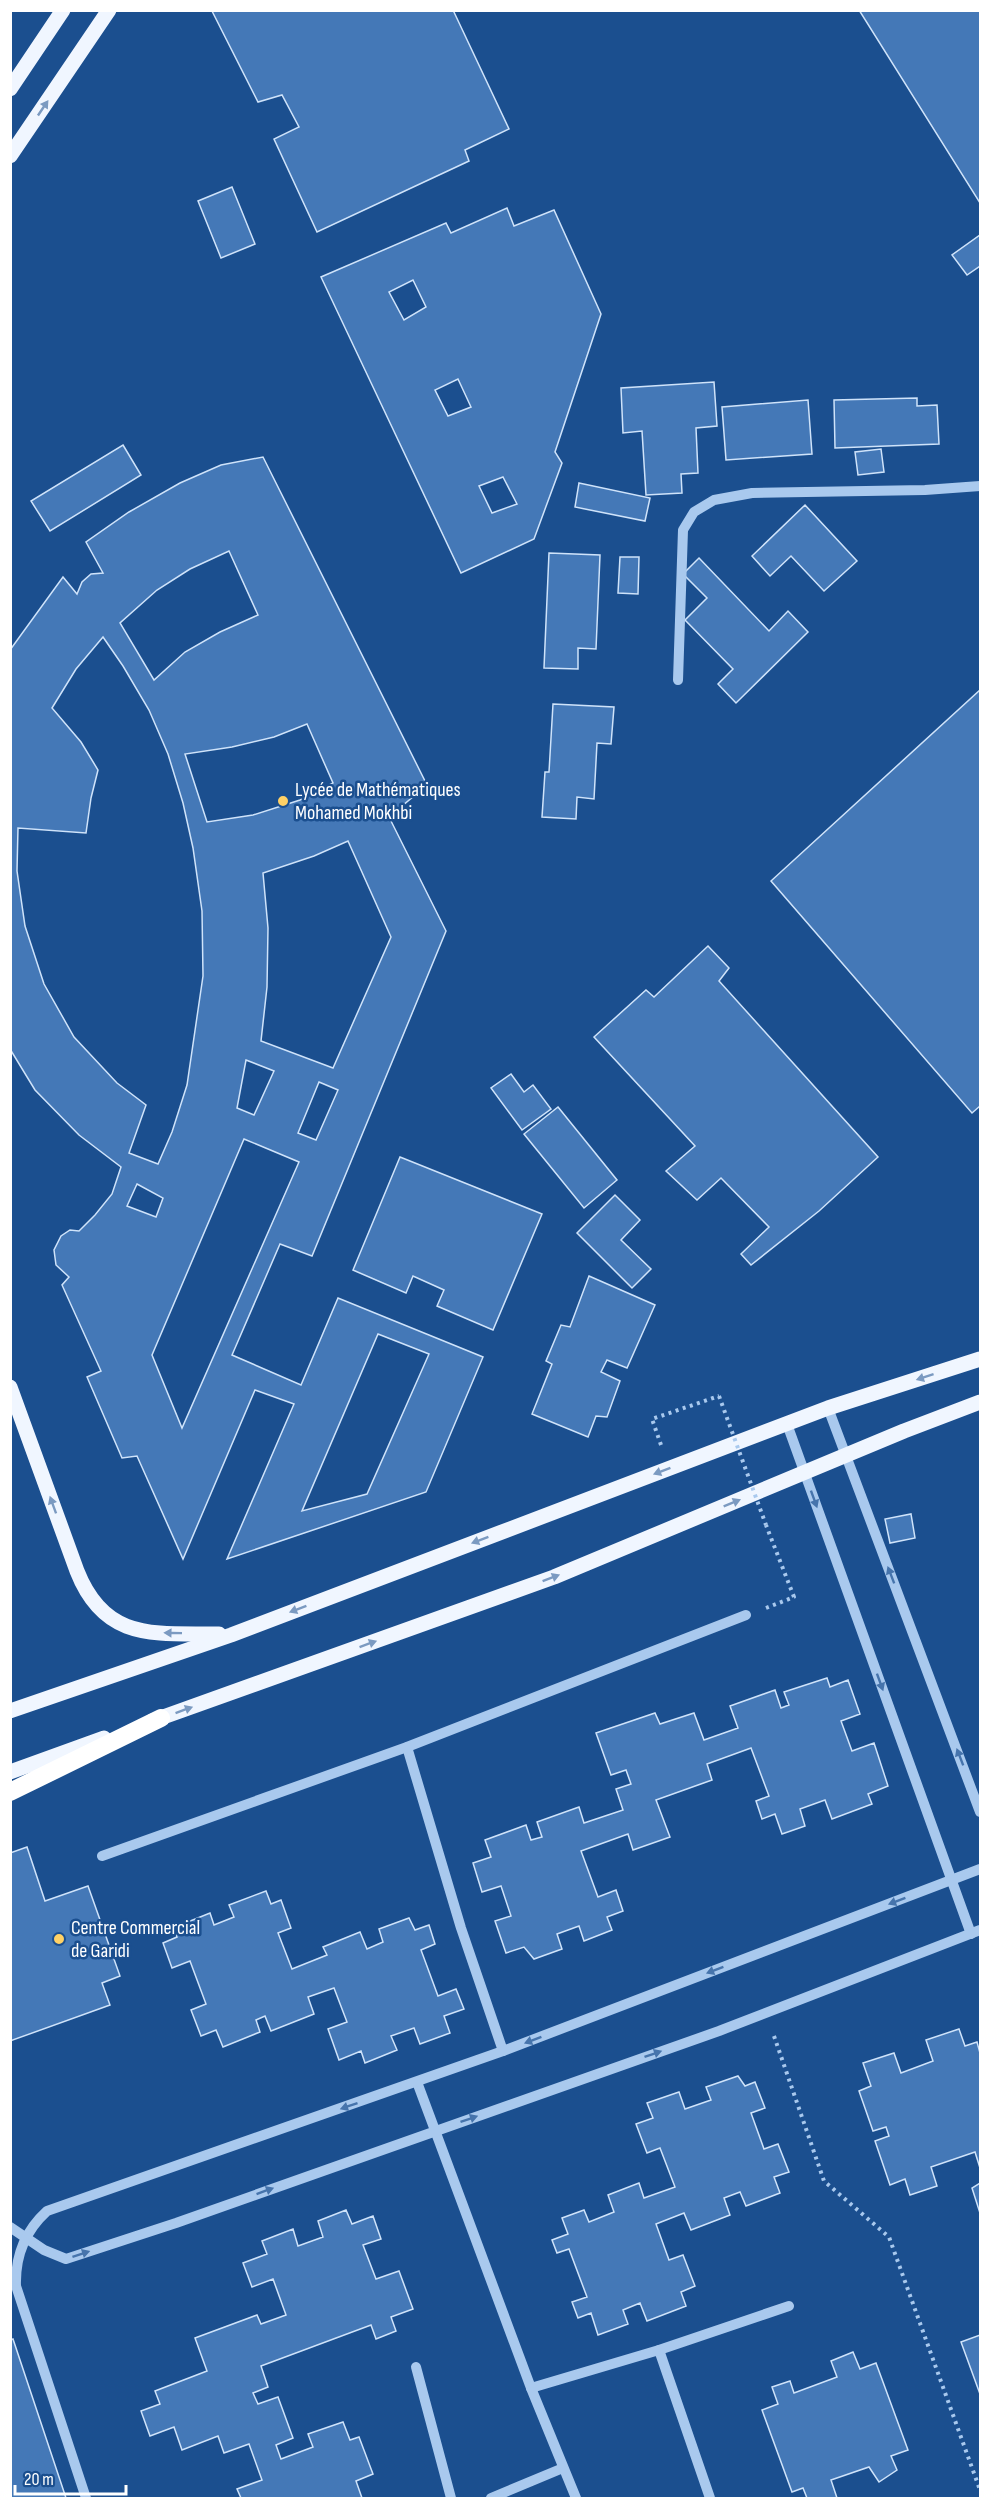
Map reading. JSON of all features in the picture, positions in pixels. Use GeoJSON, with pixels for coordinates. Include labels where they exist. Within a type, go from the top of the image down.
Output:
{"type":"FeatureCollection","features":[{"type":"Feature","properties":{"kind":"highway"},"geometry":{"type":"LineString","coordinates":[[10,1792],[161,1718]]}},
{"type":"Feature","properties":{"kind":"main road"},"geometry":{"type":"LineString","coordinates":[[10,89],[63,10]]}},
{"type":"Feature","properties":{"kind":"main road"},"geometry":{"type":"LineString","coordinates":[[10,156],[109,10]]}},
{"type":"Feature","properties":{"kind":"main road"},"geometry":{"type":"LineString","coordinates":[[10,1711],[231,1635],[828,1408],[981,1359]]}},
{"type":"Feature","properties":{"kind":"main road"},"geometry":{"type":"LineString","coordinates":[[10,1387],[77,1571],[85,1590],[97,1607],[112,1620],[131,1629],[152,1633],[231,1635]]}},
{"type":"Feature","properties":{"kind":"main road"},"geometry":{"type":"LineString","coordinates":[[10,1772],[554,1577],[981,1402]]}},
{"type":"Feature","properties":{"kind":"street"},"geometry":{"type":"LineString","coordinates":[[678,680],[683,530],[694,512],[714,500],[752,493],[925,490],[981,486]]}},
{"type":"Feature","properties":{"kind":"street"},"geometry":{"type":"LineString","coordinates":[[828,1408],[981,1812]]}},
{"type":"Feature","properties":{"kind":"street"},"geometry":{"type":"LineString","coordinates":[[10,2228],[44,2250],[66,2259],[176,2223],[766,2013],[976,1932],[952,1880],[787,1424]]}},
{"type":"Feature","properties":{"kind":"street"},"geometry":{"type":"LineString","coordinates":[[102,1856],[407,1747],[746,1615]]}},
{"type":"Feature","properties":{"kind":"street"},"geometry":{"type":"LineString","coordinates":[[407,1747],[461,1928],[503,2051]]}},
{"type":"Feature","properties":{"kind":"street"},"geometry":{"type":"LineString","coordinates":[[86,2499],[15,2303],[19,2253],[34,2223],[47,2211],[503,2051],[981,1869]]}},
{"type":"Feature","properties":{"kind":"street"},"geometry":{"type":"LineString","coordinates":[[417,2082],[531,2388],[576,2499]]}},
{"type":"Feature","properties":{"kind":"street"},"geometry":{"type":"LineString","coordinates":[[531,2388],[659,2350],[789,2306]]}},
{"type":"Feature","properties":{"kind":"street"},"geometry":{"type":"LineString","coordinates":[[659,2350],[710,2499]]}},
{"type":"Feature","properties":{"kind":"street"},"geometry":{"type":"LineString","coordinates":[[416,2367],[451,2499]]}},
{"type":"Feature","properties":{"kind":"street"},"geometry":{"type":"LineString","coordinates":[[491,2499],[563,2468]]}},
{"type":"Feature","properties":{"kind":"path"},"geometry":{"type":"LineString","coordinates":[[652,1419],[718,1396],[794,1597]]}},
{"type":"Feature","properties":{"kind":"path"},"geometry":{"type":"LineString","coordinates":[[766,2013],[824,2181],[889,2237],[981,2490]]}},
{"type":"Feature","properties":{"kind":"building"},"geometry":{"type":"Polygon","coordinates":[[[453,10],[509,129],[465,150],[469,161],[317,232],[274,139],[299,127],[282,95],[258,102],[212,11],[453,10]]]}},
{"type":"Feature","properties":{"kind":"building"},"geometry":{"type":"Polygon","coordinates":[[[859,10],[980,10],[980,203],[859,10]]]}},
{"type":"Feature","properties":{"kind":"building"},"geometry":{"type":"Polygon","coordinates":[[[232,187],[255,244],[221,258],[198,201],[232,187]]]}},
{"type":"Feature","properties":{"kind":"building"},"geometry":{"type":"Polygon","coordinates":[[[507,208],[514,226],[554,210],[601,314],[555,452],[562,463],[534,539],[461,573],[321,277],[446,223],[451,233],[507,208]],[[413,280],[389,292],[404,320],[426,307],[413,280]],[[458,379],[435,390],[448,416],[471,407],[458,379]],[[503,477],[479,486],[492,513],[517,504],[503,477]]]}},
{"type":"Feature","properties":{"kind":"building"},"geometry":{"type":"Polygon","coordinates":[[[980,235],[980,266],[967,275],[952,255],[980,235]]]}},
{"type":"Feature","properties":{"kind":"building"},"geometry":{"type":"Polygon","coordinates":[[[714,382],[717,426],[696,428],[698,473],[681,474],[682,493],[646,495],[642,431],[623,433],[621,388],[714,382]]]}},
{"type":"Feature","properties":{"kind":"building"},"geometry":{"type":"Polygon","coordinates":[[[917,398],[917,406],[937,405],[939,444],[835,448],[834,400],[917,398]]]}},
{"type":"Feature","properties":{"kind":"building"},"geometry":{"type":"Polygon","coordinates":[[[808,400],[812,454],[726,460],[722,407],[808,400]]]}},
{"type":"Feature","properties":{"kind":"building"},"geometry":{"type":"Polygon","coordinates":[[[123,445],[141,475],[50,531],[31,501],[123,445]]]}},
{"type":"Feature","properties":{"kind":"building"},"geometry":{"type":"Polygon","coordinates":[[[881,449],[884,472],[858,475],[855,452],[881,449]]]}},
{"type":"Feature","properties":{"kind":"building"},"geometry":{"type":"Polygon","coordinates":[[[263,457],[427,785],[389,817],[446,931],[312,1256],[280,1244],[232,1355],[301,1385],[338,1298],[483,1357],[426,1492],[227,1559],[294,1404],[255,1390],[183,1559],[137,1456],[122,1458],[87,1377],[101,1371],[62,1285],[69,1277],[56,1265],[54,1250],[61,1236],[70,1230],[79,1231],[95,1215],[112,1194],[121,1167],[79,1135],[35,1090],[10,1049],[10,650],[63,577],[77,594],[82,582],[91,574],[103,573],[86,542],[129,512],[180,483],[221,465],[263,457]],[[229,551],[190,569],[157,590],[120,623],[154,680],[185,652],[220,632],[258,615],[229,551]],[[103,637],[76,669],[52,708],[81,742],[98,770],[86,833],[18,828],[17,871],[25,926],[44,984],[74,1037],[117,1083],[146,1105],[129,1153],[158,1164],[172,1132],[187,1085],[203,976],[202,911],[193,848],[183,803],[168,754],[149,710],[103,637]],[[307,724],[274,737],[232,747],[185,754],[207,822],[253,815],[300,800],[333,783],[307,724]],[[348,841],[314,856],[263,873],[268,928],[267,987],[261,1041],[333,1068],[391,937],[348,841]],[[246,1060],[237,1108],[254,1115],[274,1071],[246,1060]],[[319,1082],[298,1133],[316,1140],[338,1090],[319,1082]],[[244,1139],[152,1355],[182,1428],[299,1162],[244,1139]],[[137,1184],[127,1206],[156,1217],[163,1198],[137,1184]],[[378,1334],[302,1511],[367,1494],[429,1354],[378,1334]]]}},
{"type":"Feature","properties":{"kind":"building"},"geometry":{"type":"Polygon","coordinates":[[[579,483],[650,498],[645,521],[575,507],[579,483]]]}},
{"type":"Feature","properties":{"kind":"building"},"geometry":{"type":"Polygon","coordinates":[[[805,505],[857,561],[824,591],[791,556],[770,576],[752,556],[805,505]]]}},
{"type":"Feature","properties":{"kind":"building"},"geometry":{"type":"Polygon","coordinates":[[[549,553],[600,555],[596,649],[578,648],[578,669],[544,668],[549,553]]]}},
{"type":"Feature","properties":{"kind":"building"},"geometry":{"type":"Polygon","coordinates":[[[620,557],[639,557],[638,594],[618,593],[620,557]]]}},
{"type":"Feature","properties":{"kind":"building"},"geometry":{"type":"Polygon","coordinates":[[[699,558],[769,631],[788,611],[808,632],[736,703],[718,684],[733,669],[685,620],[707,598],[683,574],[699,558]]]}},
{"type":"Feature","properties":{"kind":"building"},"geometry":{"type":"Polygon","coordinates":[[[980,690],[980,1106],[972,1113],[771,881],[980,690]]]}},
{"type":"Feature","properties":{"kind":"building"},"geometry":{"type":"Polygon","coordinates":[[[553,704],[614,707],[611,744],[597,743],[594,799],[577,797],[576,819],[542,817],[545,772],[549,772],[553,704]]]}},
{"type":"Feature","properties":{"kind":"building"},"geometry":{"type":"Polygon","coordinates":[[[708,946],[729,968],[719,981],[878,1157],[819,1211],[751,1265],[741,1254],[769,1227],[721,1178],[697,1200],[666,1171],[695,1146],[594,1037],[646,990],[654,997],[708,946]]]}},
{"type":"Feature","properties":{"kind":"building"},"geometry":{"type":"Polygon","coordinates":[[[511,1074],[524,1092],[533,1085],[551,1109],[522,1130],[491,1088],[511,1074]]]}},
{"type":"Feature","properties":{"kind":"building"},"geometry":{"type":"Polygon","coordinates":[[[558,1107],[617,1180],[584,1208],[524,1134],[558,1107]]]}},
{"type":"Feature","properties":{"kind":"building"},"geometry":{"type":"Polygon","coordinates":[[[400,1157],[542,1214],[493,1330],[437,1306],[444,1290],[413,1276],[406,1293],[353,1270],[400,1157]]]}},
{"type":"Feature","properties":{"kind":"building"},"geometry":{"type":"Polygon","coordinates":[[[615,1195],[640,1220],[621,1240],[651,1269],[632,1288],[577,1233],[615,1195]]]}},
{"type":"Feature","properties":{"kind":"building"},"geometry":{"type":"Polygon","coordinates":[[[589,1276],[655,1305],[627,1368],[607,1360],[601,1372],[620,1381],[607,1417],[596,1416],[588,1437],[532,1414],[552,1364],[546,1361],[561,1325],[570,1327],[589,1276]]]}},
{"type":"Feature","properties":{"kind":"building"},"geometry":{"type":"Polygon","coordinates":[[[911,1514],[915,1538],[890,1543],[885,1519],[911,1514]]]}},
{"type":"Feature","properties":{"kind":"building"},"geometry":{"type":"Polygon","coordinates":[[[827,1678],[830,1687],[848,1680],[860,1714],[841,1721],[852,1751],[874,1743],[888,1786],[868,1794],[872,1804],[832,1819],[825,1800],[800,1809],[805,1826],[782,1834],[775,1814],[762,1819],[756,1801],[769,1796],[751,1748],[707,1764],[712,1780],[656,1800],[670,1837],[633,1850],[628,1834],[581,1851],[598,1897],[616,1890],[623,1911],[607,1917],[612,1930],[584,1941],[579,1926],[557,1934],[562,1949],[534,1959],[524,1947],[506,1953],[495,1921],[511,1916],[501,1886],[482,1892],[473,1863],[491,1857],[485,1840],[526,1825],[531,1840],[542,1837],[537,1822],[579,1807],[584,1823],[623,1810],[616,1789],[631,1784],[626,1770],[611,1775],[596,1733],[655,1713],[660,1724],[694,1713],[704,1740],[738,1728],[730,1706],[775,1690],[781,1708],[789,1705],[784,1692],[827,1678]]]}},
{"type":"Feature","properties":{"kind":"building","name":"Centre Commercial de Garidi"},"geometry":{"type":"Polygon","coordinates":[[[27,1847],[45,1901],[88,1886],[120,1976],[102,1983],[110,2005],[10,2041],[10,1853],[27,1847]]]}},
{"type":"Feature","properties":{"kind":"building"},"geometry":{"type":"Polygon","coordinates":[[[266,1891],[271,1904],[281,1900],[291,1928],[278,1933],[292,1969],[327,1955],[323,1947],[360,1932],[367,1949],[383,1942],[379,1929],[409,1918],[415,1930],[429,1925],[435,1944],[421,1950],[438,1996],[456,1989],[464,2009],[444,2016],[450,2033],[420,2044],[414,2028],[391,2036],[397,2050],[365,2063],[361,2051],[339,2060],[328,2029],[347,2022],[334,1988],[308,1997],[314,2014],[271,2031],[265,2016],[256,2020],[260,2032],[223,2047],[216,2030],[201,2036],[191,2010],[206,2004],[190,1961],[172,1968],[163,1943],[177,1937],[173,1928],[210,1913],[214,1925],[234,1917],[229,1905],[266,1891]]]}},
{"type":"Feature","properties":{"kind":"building"},"geometry":{"type":"Polygon","coordinates":[[[959,2029],[965,2046],[977,2042],[980,2053],[980,2168],[975,2152],[931,2167],[937,2186],[910,2195],[905,2179],[890,2185],[875,2141],[889,2136],[886,2127],[873,2131],[859,2091],[871,2086],[863,2063],[894,2053],[901,2073],[933,2061],[926,2040],[959,2029]]]}},
{"type":"Feature","properties":{"kind":"building"},"geometry":{"type":"Polygon","coordinates":[[[738,2076],[745,2086],[755,2082],[765,2108],[751,2113],[764,2149],[778,2144],[789,2172],[774,2177],[780,2193],[746,2206],[740,2192],[724,2198],[730,2215],[691,2230],[684,2213],[656,2224],[669,2260],[683,2255],[695,2286],[681,2292],[686,2306],[647,2321],[640,2303],[623,2310],[628,2324],[598,2335],[591,2313],[578,2318],[572,2302],[587,2297],[569,2249],[557,2253],[552,2240],[568,2234],[562,2218],[584,2210],[589,2222],[614,2212],[608,2195],[639,2183],[644,2198],[675,2187],[660,2148],[647,2153],[636,2124],[653,2118],[647,2103],[679,2092],[685,2109],[711,2100],[706,2087],[738,2076]]]}},
{"type":"Feature","properties":{"kind":"building"},"geometry":{"type":"Polygon","coordinates":[[[980,2183],[980,2213],[972,2188],[980,2183]]]}},
{"type":"Feature","properties":{"kind":"building"},"geometry":{"type":"Polygon","coordinates":[[[346,2210],[352,2224],[373,2216],[381,2239],[363,2245],[376,2279],[399,2271],[413,2309],[391,2317],[396,2331],[376,2339],[371,2325],[261,2366],[268,2387],[253,2393],[258,2404],[278,2397],[293,2438],[276,2445],[281,2459],[313,2447],[308,2434],[343,2422],[350,2440],[359,2437],[373,2474],[356,2481],[362,2498],[241,2498],[237,2489],[262,2480],[249,2444],[224,2453],[218,2436],[182,2450],[174,2427],[150,2436],[141,2411],[160,2404],[155,2391],[207,2371],[195,2338],[257,2315],[261,2324],[286,2315],[273,2279],[252,2287],[243,2263],[267,2254],[262,2241],[293,2229],[298,2246],[323,2237],[318,2221],[346,2210]]]}},
{"type":"Feature","properties":{"kind":"building"},"geometry":{"type":"Polygon","coordinates":[[[980,2335],[980,2394],[961,2342],[980,2335]]]}},
{"type":"Feature","properties":{"kind":"building"},"geometry":{"type":"Polygon","coordinates":[[[13,2339],[66,2498],[10,2498],[10,2340],[13,2339]]]}},
{"type":"Feature","properties":{"kind":"building"},"geometry":{"type":"Polygon","coordinates":[[[853,2352],[860,2369],[876,2363],[908,2450],[891,2456],[897,2470],[879,2482],[869,2467],[831,2480],[837,2498],[807,2498],[803,2488],[792,2492],[762,2410],[778,2404],[772,2387],[790,2381],[794,2393],[837,2377],[831,2361],[853,2352]]]}},
{"type":"Feature","properties":{"kind":"place","name":"Lycée de Mathématiques Mohamed Mokhbi"},"geometry":{"type":"Point","coordinates":[283,801]}},
{"type":"Feature","properties":{"kind":"place","name":"Centre Commercial de Garidi"},"geometry":{"type":"Point","coordinates":[59,1939]}}]}
